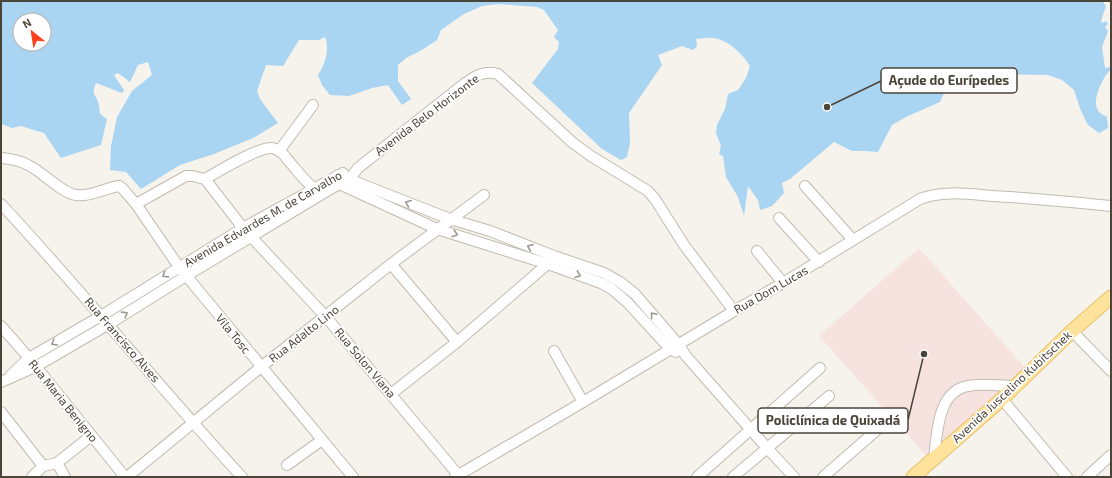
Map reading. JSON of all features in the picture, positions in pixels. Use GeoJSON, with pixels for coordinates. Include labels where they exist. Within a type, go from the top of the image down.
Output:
{"type":"FeatureCollection","features":[{"type":"Feature","properties":{"kind":"main road","name":"Avenida Juscelino Kubitschek"},"geometry":{"type":"LineString","coordinates":[[921,475],[934,459],[1002,399],[1072,331],[1111,297]]}},
{"type":"Feature","properties":{"kind":"street","name":"Avenida Belo Horizonte"},"geometry":{"type":"LineString","coordinates":[[358,168],[478,74],[490,72],[498,74],[573,143],[591,156],[648,190],[684,246],[734,311]]}},
{"type":"Feature","properties":{"kind":"street"},"geometry":{"type":"LineString","coordinates":[[279,151],[313,105]]}},
{"type":"Feature","properties":{"kind":"street"},"geometry":{"type":"LineString","coordinates":[[136,204],[186,176],[205,179],[261,150],[274,148],[286,157],[314,188],[323,194]]}},
{"type":"Feature","properties":{"kind":"street","name":"Vila Tosc"},"geometry":{"type":"LineString","coordinates":[[1,158],[16,160],[29,165],[68,192],[76,195],[119,186],[122,188],[136,204],[186,276],[353,477]]}},
{"type":"Feature","properties":{"kind":"street","name":"Avenida Edvardes M. de Carvalho"},"geometry":{"type":"LineString","coordinates":[[3,381],[29,358],[101,316],[243,228],[314,188],[338,179],[352,176],[358,168]]}},
{"type":"Feature","properties":{"kind":"street","name":"Rua Solon Viana"},"geometry":{"type":"LineString","coordinates":[[205,179],[243,228],[326,316],[458,476]]}},
{"type":"Feature","properties":{"kind":"street"},"geometry":{"type":"LineString","coordinates":[[338,179],[357,182],[450,220],[490,231],[601,283],[616,285],[635,294],[675,347],[686,356],[794,477]]}},
{"type":"Feature","properties":{"kind":"street"},"geometry":{"type":"LineString","coordinates":[[338,179],[437,229],[551,260]]}},
{"type":"Feature","properties":{"kind":"street","name":"Avenida Edvardes M. de Carvalho"},"geometry":{"type":"LineString","coordinates":[[3,381],[36,367],[109,324],[251,236],[323,194],[338,179]]}},
{"type":"Feature","properties":{"kind":"street"},"geometry":{"type":"LineString","coordinates":[[805,186],[853,240]]}},
{"type":"Feature","properties":{"kind":"street","name":"Rua Dom Lucas"},"geometry":{"type":"LineString","coordinates":[[458,476],[819,262],[904,208],[930,195],[968,194],[1045,199],[1111,206]]}},
{"type":"Feature","properties":{"kind":"street","name":"Rua Adalto Lino"},"geometry":{"type":"LineString","coordinates":[[126,477],[391,264],[484,195]]}},
{"type":"Feature","properties":{"kind":"street","name":"Rua Francisco Alves"},"geometry":{"type":"LineString","coordinates":[[1,204],[43,249],[193,423],[242,477]]}},
{"type":"Feature","properties":{"kind":"street"},"geometry":{"type":"LineString","coordinates":[[779,218],[819,262]]}},
{"type":"Feature","properties":{"kind":"street"},"geometry":{"type":"LineString","coordinates":[[485,243],[490,231]]}},
{"type":"Feature","properties":{"kind":"street"},"geometry":{"type":"LineString","coordinates":[[757,251],[783,283]]}},
{"type":"Feature","properties":{"kind":"street"},"geometry":{"type":"LineString","coordinates":[[391,394],[457,342],[551,260]]}},
{"type":"Feature","properties":{"kind":"street"},"geometry":{"type":"LineString","coordinates":[[391,264],[457,342]]}},
{"type":"Feature","properties":{"kind":"street","name":"Rua Maria Benigno"},"geometry":{"type":"LineString","coordinates":[[1,326],[126,477]]}},
{"type":"Feature","properties":{"kind":"street"},"geometry":{"type":"LineString","coordinates":[[1072,331],[1111,371]]}},
{"type":"Feature","properties":{"kind":"street"},"geometry":{"type":"LineString","coordinates":[[554,351],[583,402]]}},
{"type":"Feature","properties":{"kind":"street"},"geometry":{"type":"LineString","coordinates":[[697,477],[820,368]]}},
{"type":"Feature","properties":{"kind":"street"},"geometry":{"type":"LineString","coordinates":[[934,459],[940,418],[945,402],[955,392],[966,386],[1015,386]]}},
{"type":"Feature","properties":{"kind":"street"},"geometry":{"type":"LineString","coordinates":[[733,477],[829,396]]}},
{"type":"Feature","properties":{"kind":"street"},"geometry":{"type":"LineString","coordinates":[[1002,399],[1067,477]]}},
{"type":"Feature","properties":{"kind":"street"},"geometry":{"type":"LineString","coordinates":[[1,412],[43,466]]}},
{"type":"Feature","properties":{"kind":"street"},"geometry":{"type":"LineString","coordinates":[[822,477],[878,429]]}},
{"type":"Feature","properties":{"kind":"street"},"geometry":{"type":"LineString","coordinates":[[32,477],[43,466],[57,463],[91,436]]}},
{"type":"Feature","properties":{"kind":"street"},"geometry":{"type":"LineString","coordinates":[[287,465],[322,440]]}},
{"type":"Feature","properties":{"kind":"street"},"geometry":{"type":"LineString","coordinates":[[1087,477],[1111,455]]}},
{"type":"Feature","properties":{"kind":"street"},"geometry":{"type":"LineString","coordinates":[[57,463],[65,477]]}},
{"type":"Feature","properties":{"kind":"shaded area"},"geometry":{"type":"Polygon","coordinates":[[[919,248],[1028,371],[929,459],[819,336],[919,248]]]}},
{"type":"Feature","properties":{"kind":"water"},"geometry":{"type":"Polygon","coordinates":[[[1,1],[1102,1],[1106,6],[1101,21],[1102,23],[1106,21],[1108,24],[1105,27],[1108,31],[1102,47],[1105,68],[1111,67],[1111,69],[1101,83],[1096,102],[1099,112],[1107,117],[1108,128],[1099,133],[1088,125],[1081,111],[1074,90],[1062,80],[1048,75],[974,74],[944,93],[940,102],[908,116],[892,125],[878,152],[852,151],[834,142],[790,179],[782,183],[784,193],[772,206],[760,210],[758,200],[748,186],[744,216],[738,197],[726,177],[723,156],[719,154],[721,146],[716,133],[717,125],[725,109],[728,94],[738,90],[746,78],[750,66],[743,56],[729,44],[718,39],[708,38],[696,39],[697,46],[693,50],[682,46],[658,55],[662,65],[629,113],[630,143],[627,157],[621,160],[602,149],[532,83],[558,49],[559,42],[554,37],[558,30],[544,10],[537,7],[498,4],[482,6],[464,14],[441,30],[437,40],[406,58],[398,65],[398,81],[411,99],[402,105],[388,85],[372,88],[349,96],[330,95],[322,85],[318,75],[323,66],[327,52],[325,37],[319,40],[299,40],[283,66],[266,65],[257,91],[260,99],[278,123],[253,138],[214,154],[180,165],[141,189],[126,172],[110,170],[111,146],[117,117],[132,91],[152,75],[148,62],[138,65],[130,82],[118,73],[114,75],[124,90],[122,93],[96,83],[94,94],[98,102],[100,114],[107,119],[101,145],[61,158],[44,133],[21,126],[12,128],[1,124],[1,1]]]}},
{"type":"Feature","properties":{"kind":"place","name":"Açude do Eurípedes"},"geometry":{"type":"Point","coordinates":[827,107]}},
{"type":"Feature","properties":{"kind":"place","name":"Policlínica de Quixadá"},"geometry":{"type":"Point","coordinates":[924,354]}}]}
